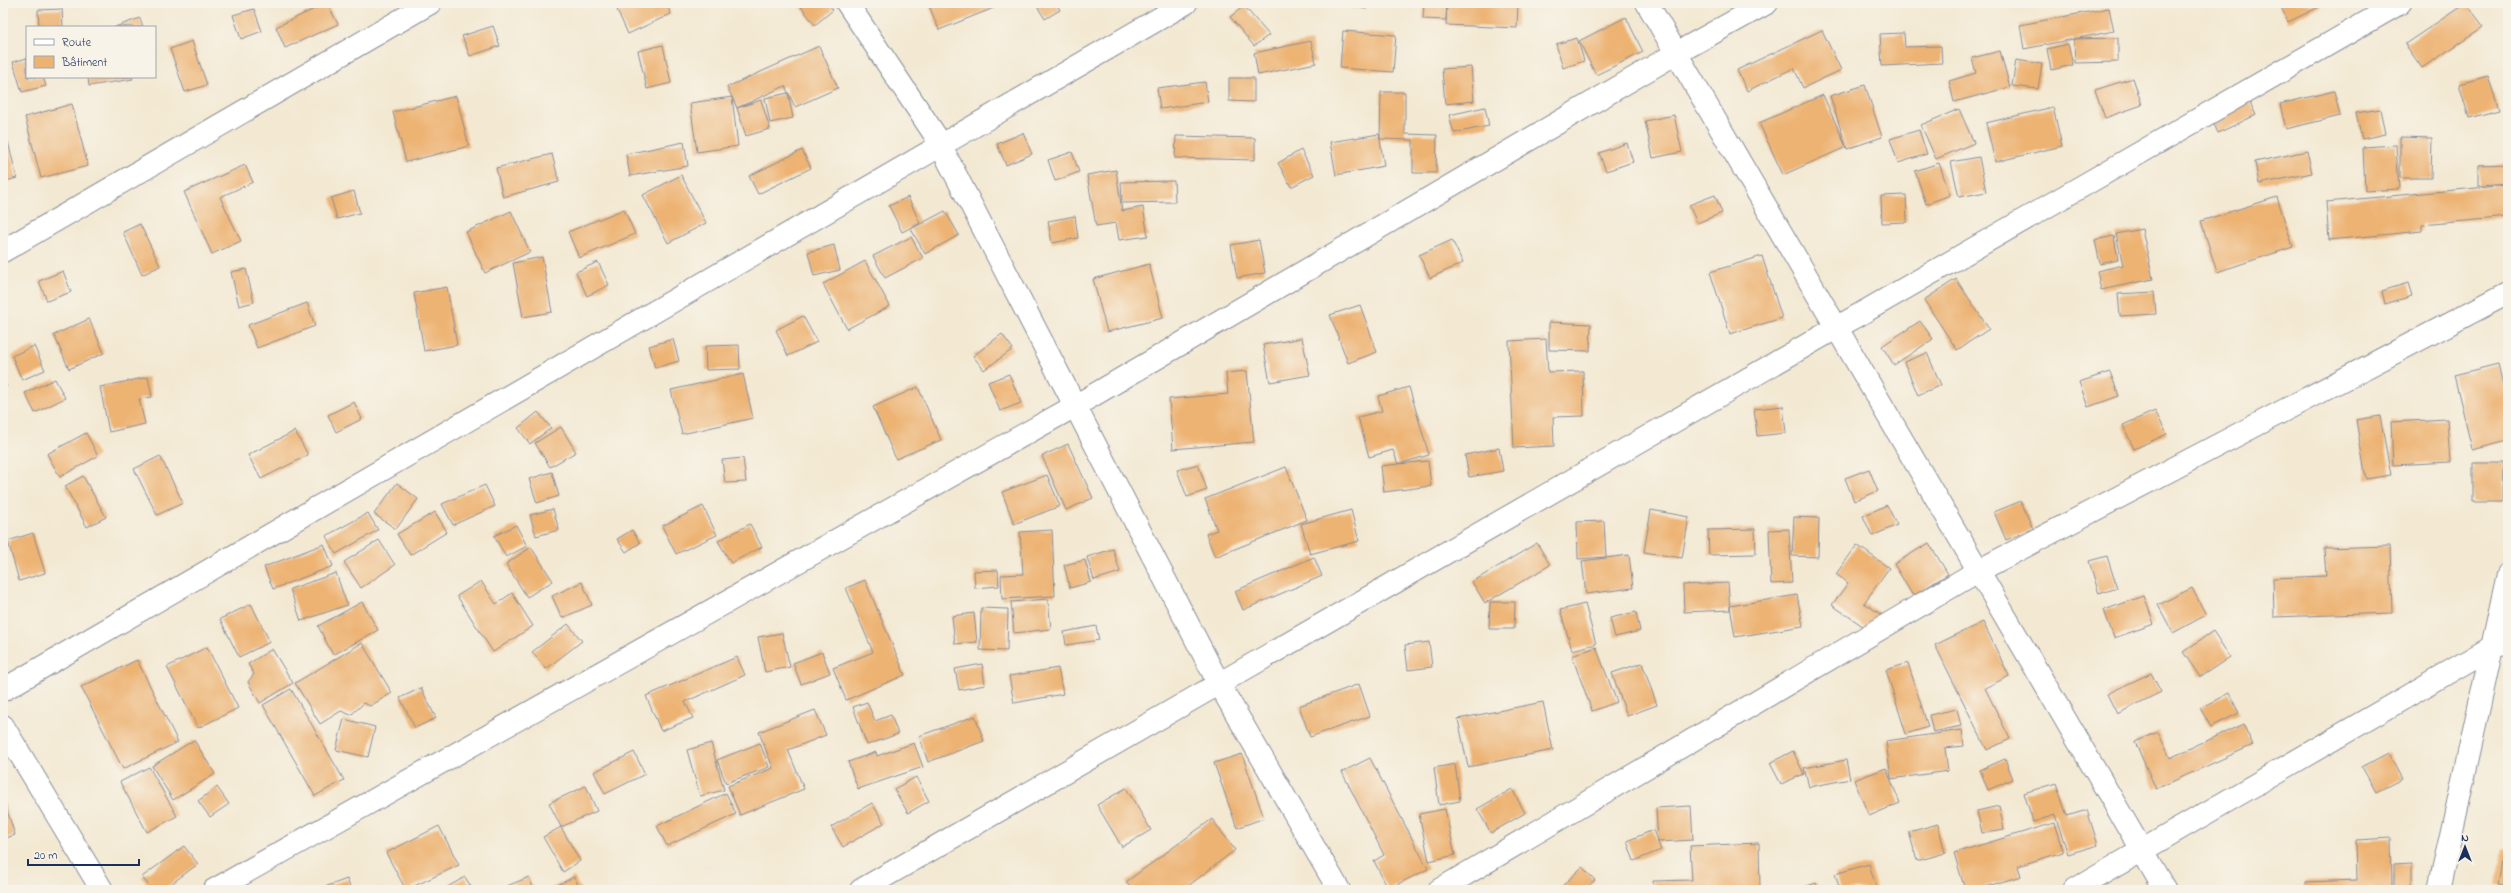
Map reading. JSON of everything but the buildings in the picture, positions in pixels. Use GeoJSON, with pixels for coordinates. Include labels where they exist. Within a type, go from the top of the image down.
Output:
{"type":"FeatureCollection","features":[{"type":"Feature","properties":{"kind":"street"},"geometry":{"type":"LineString","coordinates":[[3,251],[430,3]]}},
{"type":"Feature","properties":{"kind":"street"},"geometry":{"type":"LineString","coordinates":[[848,3],[940,146],[1219,684],[1339,890]]}},
{"type":"Feature","properties":{"kind":"street"},"geometry":{"type":"LineString","coordinates":[[3,690],[1186,3]]}},
{"type":"Feature","properties":{"kind":"street"},"geometry":{"type":"LineString","coordinates":[[1647,3],[1675,54],[2165,890]]}},
{"type":"Feature","properties":{"kind":"street"},"geometry":{"type":"LineString","coordinates":[[214,890],[1075,406],[1675,54],[1768,3]]}},
{"type":"Feature","properties":{"kind":"street"},"geometry":{"type":"LineString","coordinates":[[860,890],[2400,3]]}},
{"type":"Feature","properties":{"kind":"street"},"geometry":{"type":"LineString","coordinates":[[1439,890],[1978,571],[2508,294]]}},
{"type":"Feature","properties":{"kind":"street"},"geometry":{"type":"LineString","coordinates":[[2439,890],[2500,645],[2508,574]]}},
{"type":"Feature","properties":{"kind":"street"},"geometry":{"type":"LineString","coordinates":[[2074,890],[2500,645]]}},
{"type":"Feature","properties":{"kind":"street"},"geometry":{"type":"LineString","coordinates":[[3,726],[102,890]]}}]}
